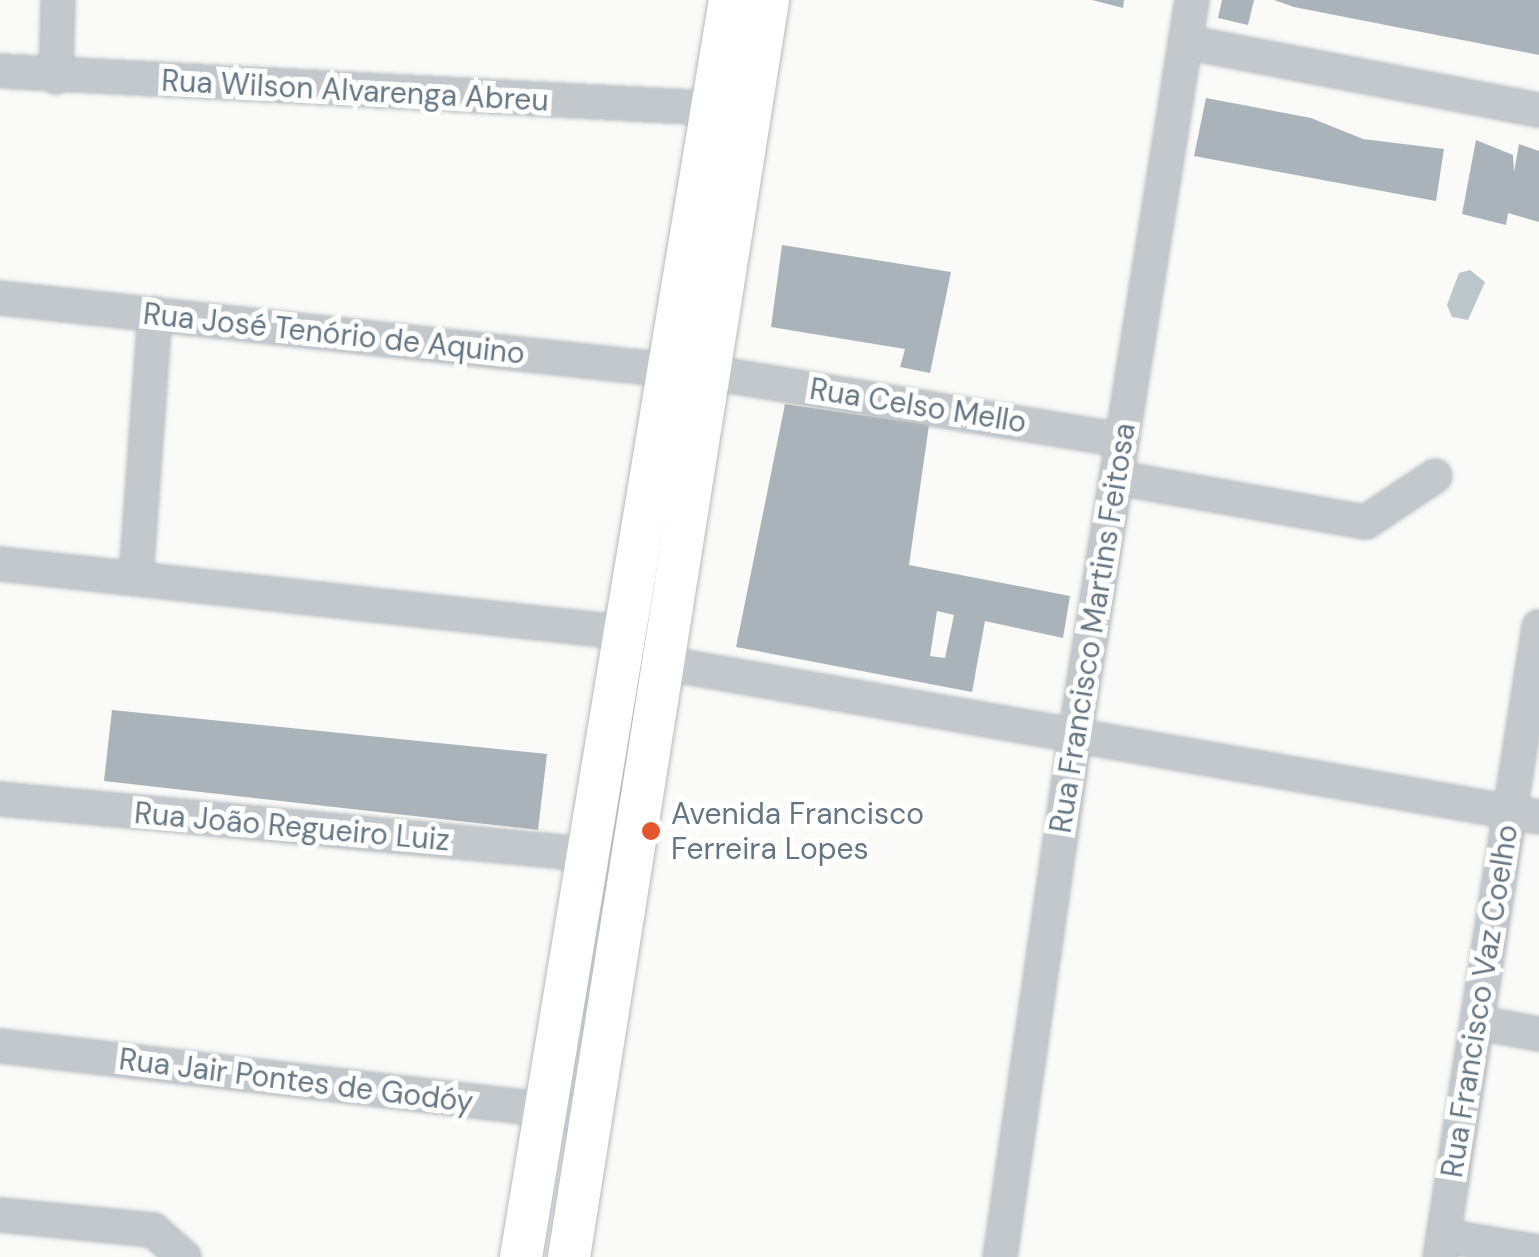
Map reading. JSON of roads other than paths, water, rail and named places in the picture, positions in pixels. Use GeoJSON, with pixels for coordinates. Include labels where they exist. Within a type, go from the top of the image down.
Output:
{"type":"FeatureCollection","features":[{"type":"Feature","properties":{"kind":"main road"},"geometry":{"type":"LineString","coordinates":[[521,1257],[620,632],[730,0]]}},
{"type":"Feature","properties":{"kind":"main road"},"geometry":{"type":"LineString","coordinates":[[569,1257],[712,373],[768,0]]}},
{"type":"Feature","properties":{"kind":"street"},"geometry":{"type":"LineString","coordinates":[[56,77],[58,0]]}},
{"type":"Feature","properties":{"kind":"street","name":"Rua Francisco Martins Feitosa"},"geometry":{"type":"LineString","coordinates":[[1000,1257],[1074,736],[1192,0]]}},
{"type":"Feature","properties":{"kind":"street"},"geometry":{"type":"LineString","coordinates":[[1185,42],[1539,110]]}},
{"type":"Feature","properties":{"kind":"street","name":"Rua Wilson Alvarenga Abreu"},"geometry":{"type":"LineString","coordinates":[[0,71],[56,77],[710,108]]}},
{"type":"Feature","properties":{"kind":"street","name":"Rua José Tenório de Aquino"},"geometry":{"type":"LineString","coordinates":[[0,298],[668,370]]}},
{"type":"Feature","properties":{"kind":"street"},"geometry":{"type":"LineString","coordinates":[[136,578],[155,314]]}},
{"type":"Feature","properties":{"kind":"street","name":"Rua Celso Mello"},"geometry":{"type":"LineString","coordinates":[[712,373],[1124,440]]}},
{"type":"Feature","properties":{"kind":"street"},"geometry":{"type":"LineString","coordinates":[[1118,478],[1366,522],[1435,476]]}},
{"type":"Feature","properties":{"kind":"street"},"geometry":{"type":"LineString","coordinates":[[0,564],[620,632]]}},
{"type":"Feature","properties":{"kind":"street","name":"Rua Francisco Vaz Coelho"},"geometry":{"type":"LineString","coordinates":[[1442,1246],[1480,1024],[1524,815],[1539,627]]}},
{"type":"Feature","properties":{"kind":"street"},"geometry":{"type":"LineString","coordinates":[[663,663],[1524,815]]}},
{"type":"Feature","properties":{"kind":"street","name":"Rua João Regueiro Luiz"},"geometry":{"type":"LineString","coordinates":[[0,799],[585,854]]}},
{"type":"Feature","properties":{"kind":"street"},"geometry":{"type":"LineString","coordinates":[[1480,1024],[1539,1034]]}},
{"type":"Feature","properties":{"kind":"street","name":"Rua Jair Pontes de Godóy"},"geometry":{"type":"LineString","coordinates":[[0,1046],[593,1114]]}},
{"type":"Feature","properties":{"kind":"street"},"geometry":{"type":"LineString","coordinates":[[0,1215],[153,1230],[184,1257]]}},
{"type":"Feature","properties":{"kind":"street"},"geometry":{"type":"LineString","coordinates":[[1442,1246],[1539,1252]]}},
{"type":"Feature","properties":{"kind":"place","name":"Avenida Francisco Ferreira Lopes"},"geometry":{"type":"Point","coordinates":[651,831]}}]}
